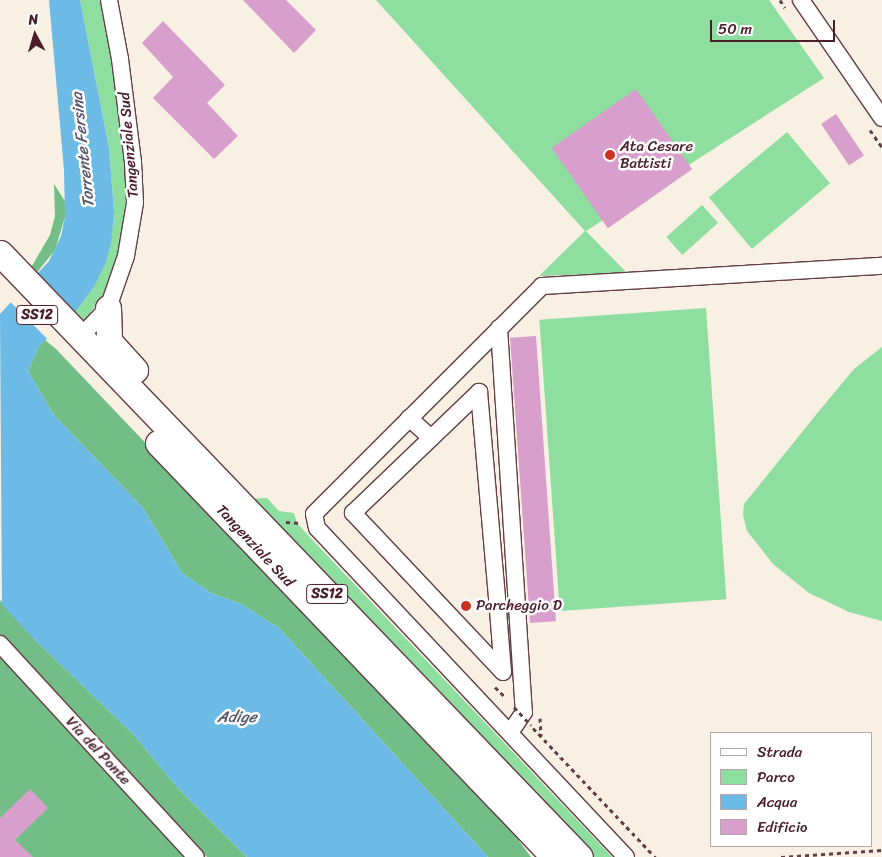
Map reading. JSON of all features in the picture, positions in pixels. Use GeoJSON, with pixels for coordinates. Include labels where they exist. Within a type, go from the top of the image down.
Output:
{"type":"FeatureCollection","features":[{"type":"Feature","properties":{"kind":"highway","name":"Tangenziale Sud"},"geometry":{"type":"LineString","coordinates":[[0,252],[11,280],[72,337],[238,502],[580,857]]}},
{"type":"Feature","properties":{"kind":"highway"},"geometry":{"type":"LineString","coordinates":[[108,308],[109,341],[230,472],[238,502]]}},
{"type":"Feature","properties":{"kind":"highway","name":"Tangenziale Sud"},"geometry":{"type":"LineString","coordinates":[[72,337],[554,857]]}},
{"type":"Feature","properties":{"kind":"street","name":"Tangenziale Sud"},"geometry":{"type":"LineString","coordinates":[[72,337],[108,308],[122,274],[131,236],[135,183],[120,59],[109,0]]}},
{"type":"Feature","properties":{"kind":"street"},"geometry":{"type":"LineString","coordinates":[[800,0],[882,118]]}},
{"type":"Feature","properties":{"kind":"street"},"geometry":{"type":"LineString","coordinates":[[626,857],[317,528],[314,514],[542,286],[882,266]]}},
{"type":"Feature","properties":{"kind":"street"},"geometry":{"type":"LineString","coordinates":[[498,328],[524,712],[510,733]]}},
{"type":"Feature","properties":{"kind":"street"},"geometry":{"type":"LineString","coordinates":[[479,392],[503,672],[353,513],[431,438],[479,392]]}},
{"type":"Feature","properties":{"kind":"street"},"geometry":{"type":"LineString","coordinates":[[410,418],[431,438]]}},
{"type":"Feature","properties":{"kind":"street","name":"Via del Ponte"},"geometry":{"type":"LineString","coordinates":[[0,644],[196,857]]}},
{"type":"Feature","properties":{"kind":"path"},"geometry":{"type":"LineString","coordinates":[[514,707],[655,857]]}},
{"type":"Feature","properties":{"kind":"path"},"geometry":{"type":"LineString","coordinates":[[781,857],[882,850]]}},
{"type":"Feature","properties":{"kind":"green space"},"geometry":{"type":"Polygon","coordinates":[[[80,0],[104,0],[126,146],[125,209],[119,255],[104,294],[82,324],[74,314],[94,287],[114,212],[109,148],[80,0]]]}},
{"type":"Feature","properties":{"kind":"green space","name":"Ata Cesare Battisti"},"geometry":{"type":"Polygon","coordinates":[[[376,0],[769,0],[824,78],[586,231],[627,273],[539,276],[585,231],[376,0]]]}},
{"type":"Feature","properties":{"kind":"green space"},"geometry":{"type":"Polygon","coordinates":[[[787,132],[830,183],[752,249],[709,198],[787,132]]]}},
{"type":"Feature","properties":{"kind":"green space"},"geometry":{"type":"Polygon","coordinates":[[[54,184],[66,203],[65,217],[55,250],[35,275],[29,271],[50,235],[55,216],[54,184]]]}},
{"type":"Feature","properties":{"kind":"green space"},"geometry":{"type":"Polygon","coordinates":[[[702,205],[718,223],[682,255],[666,237],[702,205]]]}},
{"type":"Feature","properties":{"kind":"green space"},"geometry":{"type":"Polygon","coordinates":[[[706,308],[726,599],[560,611],[539,320],[706,308]]]}},
{"type":"Feature","properties":{"kind":"green space"},"geometry":{"type":"Polygon","coordinates":[[[45,340],[56,349],[498,813],[531,857],[488,857],[279,628],[241,604],[211,593],[182,573],[143,508],[53,414],[28,371],[39,346],[45,340]]]}},
{"type":"Feature","properties":{"kind":"green space"},"geometry":{"type":"Polygon","coordinates":[[[882,347],[882,621],[849,612],[809,593],[773,564],[747,531],[743,515],[744,504],[819,411],[854,369],[882,347]]]}},
{"type":"Feature","properties":{"kind":"green space"},"geometry":{"type":"Polygon","coordinates":[[[267,498],[279,511],[294,513],[297,523],[306,533],[612,857],[593,857],[248,499],[267,498]]]}},
{"type":"Feature","properties":{"kind":"green space"},"geometry":{"type":"Polygon","coordinates":[[[0,600],[36,641],[133,734],[178,788],[247,857],[207,857],[0,634],[0,600]]]}},
{"type":"Feature","properties":{"kind":"green space"},"geometry":{"type":"Polygon","coordinates":[[[0,648],[192,857],[0,857],[0,648]]]}},
{"type":"Feature","properties":{"kind":"water","name":"Adige"},"geometry":{"type":"Polygon","coordinates":[[[49,0],[80,0],[109,148],[114,212],[111,243],[106,262],[94,287],[74,314],[39,346],[28,371],[53,414],[143,508],[182,573],[211,593],[241,604],[279,628],[488,857],[247,857],[178,788],[133,734],[36,641],[2,605],[0,314],[49,261],[61,236],[65,217],[64,170],[49,0]]]}},
{"type":"Feature","properties":{"kind":"pier"},"geometry":{"type":"Polygon","coordinates":[[[32,274],[75,317],[50,342],[7,299],[32,274]]]}},
{"type":"Feature","properties":{"kind":"building"},"geometry":{"type":"Polygon","coordinates":[[[243,0],[286,0],[316,30],[294,53],[243,0]]]}},
{"type":"Feature","properties":{"kind":"building"},"geometry":{"type":"Polygon","coordinates":[[[163,21],[225,85],[207,103],[238,136],[214,159],[153,98],[173,77],[142,43],[163,21]]]}},
{"type":"Feature","properties":{"kind":"building"},"geometry":{"type":"Polygon","coordinates":[[[636,89],[692,169],[608,228],[552,148],[636,89]]]}},
{"type":"Feature","properties":{"kind":"building"},"geometry":{"type":"Polygon","coordinates":[[[836,114],[864,155],[849,166],[821,124],[836,114]]]}},
{"type":"Feature","properties":{"kind":"building"},"geometry":{"type":"Polygon","coordinates":[[[536,336],[556,621],[530,623],[510,338],[536,336]]]}},
{"type":"Feature","properties":{"kind":"building"},"geometry":{"type":"Polygon","coordinates":[[[30,789],[48,808],[15,840],[33,857],[0,857],[0,818],[30,789]]]}},
{"type":"Feature","properties":{"kind":"place","name":"Ata Cesare Battisti"},"geometry":{"type":"Point","coordinates":[610,155]}},
{"type":"Feature","properties":{"kind":"place","name":"Parcheggio D"},"geometry":{"type":"Point","coordinates":[466,606]}},
{"type":"Feature","properties":{"kind":"water label","name":"Torrente Fersina"},"geometry":{"type":"Point","coordinates":[83,150]}}]}
